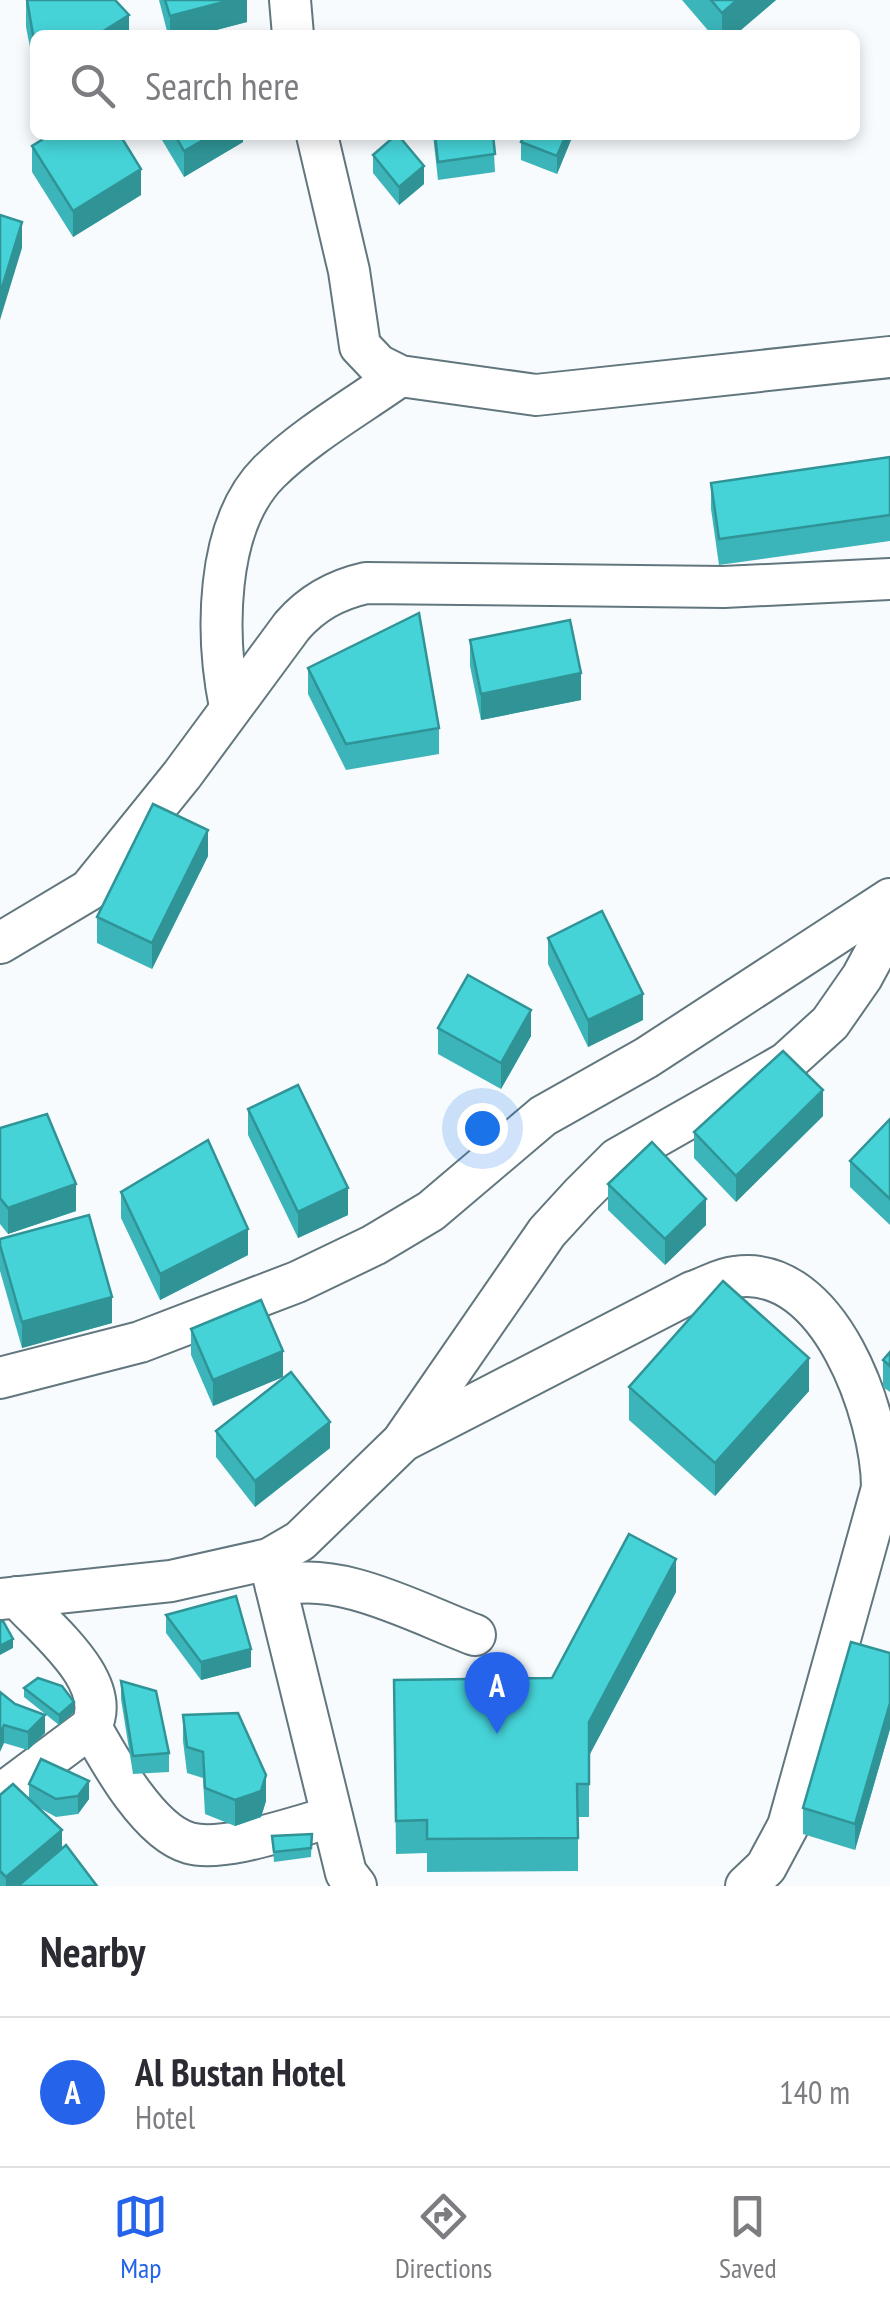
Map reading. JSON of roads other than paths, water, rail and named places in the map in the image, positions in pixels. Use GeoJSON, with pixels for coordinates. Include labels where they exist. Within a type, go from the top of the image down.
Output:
{"type":"FeatureCollection","features":[{"type":"Feature","properties":{"kind":"street"},"geometry":{"type":"LineString","coordinates":[[290,0],[293,30]]}},
{"type":"Feature","properties":{"kind":"street"},"geometry":{"type":"LineString","coordinates":[[318,140],[350,272],[360,346],[378,365],[400,376],[536,396],[890,356]]}},
{"type":"Feature","properties":{"kind":"street"},"geometry":{"type":"LineString","coordinates":[[230,707],[220,660],[219,612],[227,564],[242,518],[266,475],[400,376]]}},
{"type":"Feature","properties":{"kind":"street"},"geometry":{"type":"LineString","coordinates":[[0,943],[88,890],[160,803],[310,606],[366,583],[724,587],[890,579]]}},
{"type":"Feature","properties":{"kind":"street"},"geometry":{"type":"LineString","coordinates":[[0,1378],[140,1342],[297,1282],[374,1245],[431,1212],[542,1116],[646,1058],[890,899]]}},
{"type":"Feature","properties":{"kind":"street"},"geometry":{"type":"LineString","coordinates":[[273,1573],[300,1541],[402,1442],[547,1232],[580,1196],[617,1159],[786,1063],[830,1023],[862,977],[890,925]]}},
{"type":"Feature","properties":{"kind":"street"},"geometry":{"type":"LineString","coordinates":[[402,1442],[692,1292],[734,1276],[752,1277],[796,1294],[835,1333],[874,1422],[882,1455],[882,1488],[788,1826],[776,1853],[746,1886]]}},
{"type":"Feature","properties":{"kind":"street"},"geometry":{"type":"LineString","coordinates":[[832,1660],[890,1553]]}},
{"type":"Feature","properties":{"kind":"street"},"geometry":{"type":"LineString","coordinates":[[273,1573],[346,1872],[356,1886]]}},
{"type":"Feature","properties":{"kind":"street"},"geometry":{"type":"LineString","coordinates":[[9,1598],[273,1573],[294,1581],[366,1592],[475,1635]]}},
{"type":"Feature","properties":{"kind":"street"},"geometry":{"type":"LineString","coordinates":[[0,1795],[91,1727],[98,1700],[90,1680],[9,1598]]}},
{"type":"Feature","properties":{"kind":"street"},"geometry":{"type":"LineString","coordinates":[[91,1727],[140,1804],[171,1834],[188,1843],[225,1843],[332,1817]]}},
{"type":"Feature","properties":{"kind":"place","name":"Al Bustan Hotel"},"geometry":{"type":"Point","coordinates":[497,1734]}}]}
